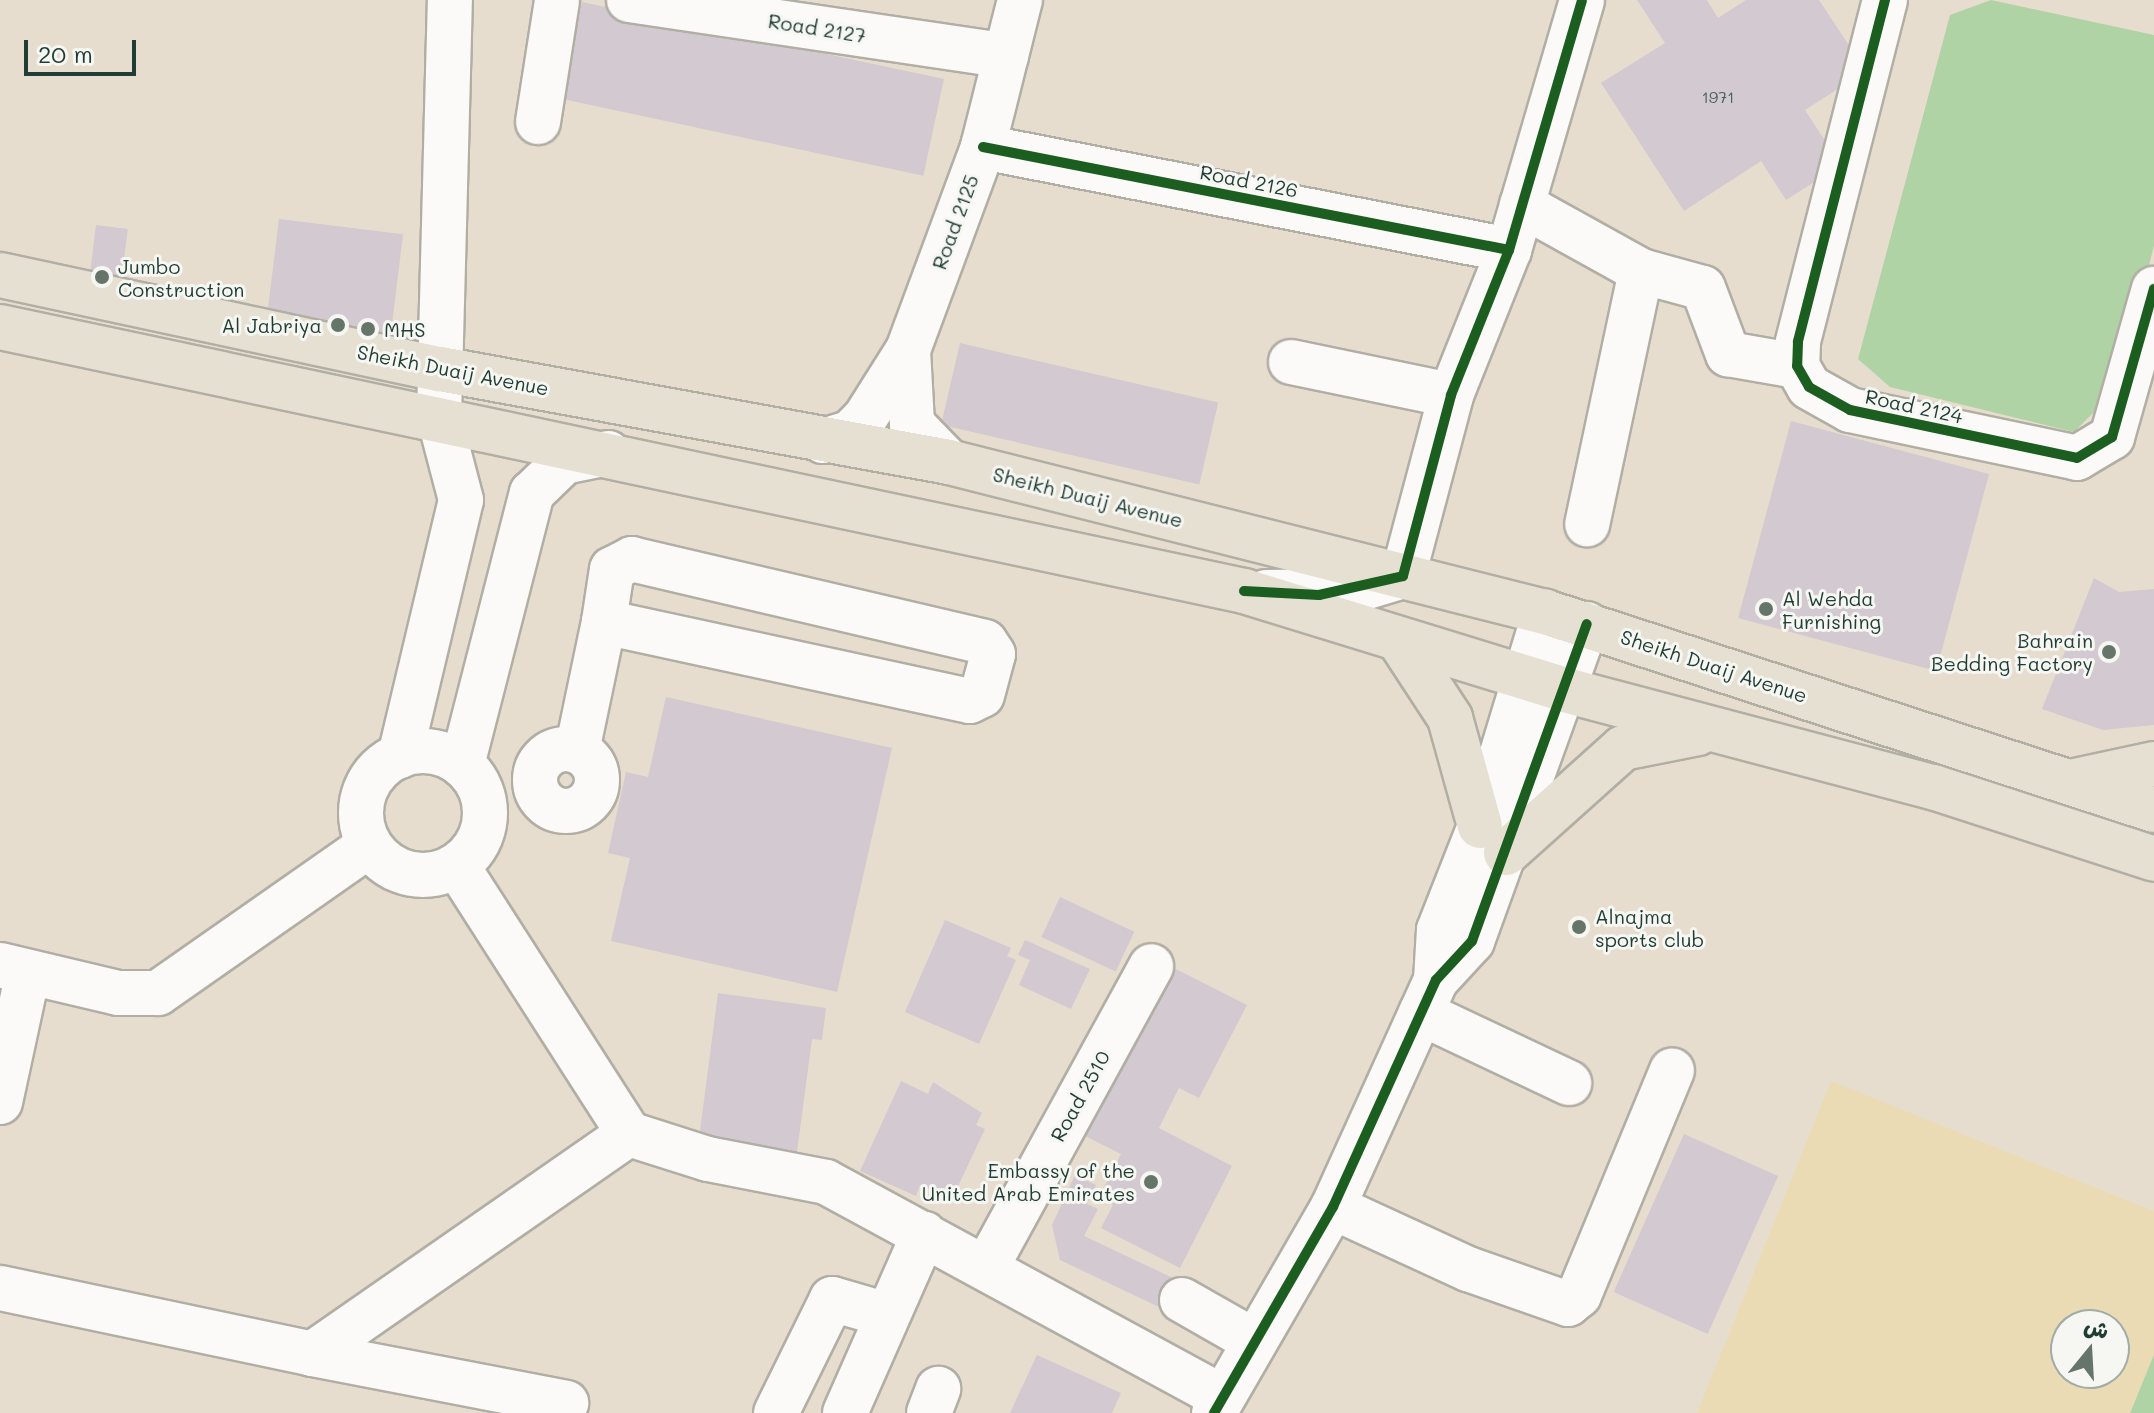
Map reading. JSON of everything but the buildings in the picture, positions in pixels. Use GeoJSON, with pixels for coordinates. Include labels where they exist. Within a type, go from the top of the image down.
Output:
{"type":"FeatureCollection","features":[{"type":"Feature","properties":{"kind":"main road","name":"Sheikh Duaij Avenue"},"geometry":{"type":"LineString","coordinates":[[0,275],[440,369],[949,462],[1587,624],[2154,810]]}},
{"type":"Feature","properties":{"kind":"main road"},"geometry":{"type":"LineString","coordinates":[[0,327],[439,416],[1244,591],[1401,643],[1933,787],[2154,859]]}},
{"type":"Feature","properties":{"kind":"main road"},"geometry":{"type":"LineString","coordinates":[[1401,643],[1450,718],[1493,840],[1623,748],[1717,731]]}},
{"type":"Feature","properties":{"kind":"main road"},"geometry":{"type":"LineString","coordinates":[[2065,781],[2154,764]]}},
{"type":"Feature","properties":{"kind":"street"},"geometry":{"type":"LineString","coordinates":[[450,0],[439,416],[461,500],[440,600],[400,756],[364,793],[369,845],[399,871],[438,874],[457,866],[479,841],[472,778],[498,614],[523,514],[532,493],[564,462],[608,453]]}},
{"type":"Feature","properties":{"kind":"street"},"geometry":{"type":"LineString","coordinates":[[538,122],[557,0]]}},
{"type":"Feature","properties":{"kind":"street","name":"Road 2127"},"geometry":{"type":"LineString","coordinates":[[629,0],[1006,56]]}},
{"type":"Feature","properties":{"kind":"street","name":"Road 2125"},"geometry":{"type":"LineString","coordinates":[[823,441],[850,433],[865,418],[908,350],[983,147],[1020,0]]}},
{"type":"Feature","properties":{"kind":"street"},"geometry":{"type":"LineString","coordinates":[[1244,591],[1319,595],[1403,576],[1451,395],[1509,250],[1582,0]]}},
{"type":"Feature","properties":{"kind":"street"},"geometry":{"type":"LineString","coordinates":[[1522,205],[1641,271],[1703,288],[1728,354],[1797,366],[1885,0]]}},
{"type":"Feature","properties":{"kind":"street","name":"Road 2126"},"geometry":{"type":"LineString","coordinates":[[983,147],[1509,250]]}},
{"type":"Feature","properties":{"kind":"street"},"geometry":{"type":"LineString","coordinates":[[1587,524],[1641,271]]}},
{"type":"Feature","properties":{"kind":"street","name":"Road 2124"},"geometry":{"type":"LineString","coordinates":[[1797,366],[1809,387],[1850,410],[2077,458],[2112,437],[2154,289]]}},
{"type":"Feature","properties":{"kind":"street","name":"Road 2125"},"geometry":{"type":"LineString","coordinates":[[908,350],[912,424],[949,462]]}},
{"type":"Feature","properties":{"kind":"street"},"geometry":{"type":"LineString","coordinates":[[1291,362],[1451,395]]}},
{"type":"Feature","properties":{"kind":"street"},"geometry":{"type":"LineString","coordinates":[[461,500],[523,514]]}},
{"type":"Feature","properties":{"kind":"street"},"geometry":{"type":"LineString","coordinates":[[400,756],[432,752],[472,778],[535,781],[553,752],[577,751],[612,569],[632,559],[985,642],[993,654],[982,695],[970,701],[604,622]]}},
{"type":"Feature","properties":{"kind":"street"},"geometry":{"type":"LineString","coordinates":[[440,600],[498,614]]}},
{"type":"Feature","properties":{"kind":"street"},"geometry":{"type":"LineString","coordinates":[[1545,612],[1546,684]]}},
{"type":"Feature","properties":{"kind":"street"},"geometry":{"type":"LineString","coordinates":[[457,866],[629,1134],[708,1159],[807,1176],[860,1199],[986,1268],[1218,1405],[1333,1207],[1428,996],[1439,930],[1493,840],[1546,684],[1587,624]]}},
{"type":"Feature","properties":{"kind":"street"},"geometry":{"type":"LineString","coordinates":[[0,1102],[14,968],[118,993],[158,993],[369,845]]}},
{"type":"Feature","properties":{"kind":"street","name":"Road 2510"},"geometry":{"type":"LineString","coordinates":[[986,1268],[1151,966]]}},
{"type":"Feature","properties":{"kind":"street"},"geometry":{"type":"LineString","coordinates":[[1428,996],[1569,1083]]}},
{"type":"Feature","properties":{"kind":"street"},"geometry":{"type":"LineString","coordinates":[[1333,1207],[1468,1269],[1568,1304],[1579,1295],[1672,1070]]}},
{"type":"Feature","properties":{"kind":"street"},"geometry":{"type":"LineString","coordinates":[[312,1354],[629,1134]]}},
{"type":"Feature","properties":{"kind":"street"},"geometry":{"type":"LineString","coordinates":[[845,1413],[924,1234]]}},
{"type":"Feature","properties":{"kind":"street"},"geometry":{"type":"LineString","coordinates":[[0,1288],[312,1354],[566,1403]]}},
{"type":"Feature","properties":{"kind":"street"},"geometry":{"type":"LineString","coordinates":[[776,1413],[832,1299],[887,1315]]}},
{"type":"Feature","properties":{"kind":"street"},"geometry":{"type":"LineString","coordinates":[[1182,1300],[1254,1341]]}},
{"type":"Feature","properties":{"kind":"green space"},"geometry":{"type":"Polygon","coordinates":[[[1991,0],[2154,35],[2154,245],[2120,386],[2074,432],[1890,387],[1858,359],[1950,15],[1991,0]]]}},
{"type":"Feature","properties":{"kind":"green space"},"geometry":{"type":"Polygon","coordinates":[[[2154,1354],[2154,1413],[2130,1413],[2154,1354]]]}},
{"type":"Feature","properties":{"kind":"sand"},"geometry":{"type":"Polygon","coordinates":[[[1831,1081],[2154,1211],[2154,1354],[2130,1413],[1697,1413],[1831,1081]]]}},
{"type":"Feature","properties":{"kind":"cycle path"},"geometry":{"type":"LineString","coordinates":[[1244,591],[1319,595],[1403,576],[1451,395],[1509,250],[1582,0]]}},
{"type":"Feature","properties":{"kind":"cycle path"},"geometry":{"type":"LineString","coordinates":[[1885,0],[1798,342],[1797,366],[1809,387],[1850,410],[2077,458],[2112,437],[2154,289]]}},
{"type":"Feature","properties":{"kind":"cycle path"},"geometry":{"type":"LineString","coordinates":[[983,147],[1509,250]]}},
{"type":"Feature","properties":{"kind":"cycle path"},"geometry":{"type":"LineString","coordinates":[[1214,1413],[1333,1207],[1436,980],[1472,941],[1587,624]]}},
{"type":"Feature","properties":{"kind":"place","name":"Jumbo Construction"},"geometry":{"type":"Point","coordinates":[102,277]}},
{"type":"Feature","properties":{"kind":"place","name":"Al Jabriya"},"geometry":{"type":"Point","coordinates":[338,325]}},
{"type":"Feature","properties":{"kind":"place","name":"MHS"},"geometry":{"type":"Point","coordinates":[368,329]}},
{"type":"Feature","properties":{"kind":"place","name":"Al Wehda Furnishing"},"geometry":{"type":"Point","coordinates":[1766,609]}},
{"type":"Feature","properties":{"kind":"place","name":"Bahrain Bedding Factory"},"geometry":{"type":"Point","coordinates":[2109,652]}},
{"type":"Feature","properties":{"kind":"place","name":"Alnajma sports club"},"geometry":{"type":"Point","coordinates":[1579,927]}},
{"type":"Feature","properties":{"kind":"place","name":"Embassy of the United Arab Emirates"},"geometry":{"type":"Point","coordinates":[1151,1182]}}]}
